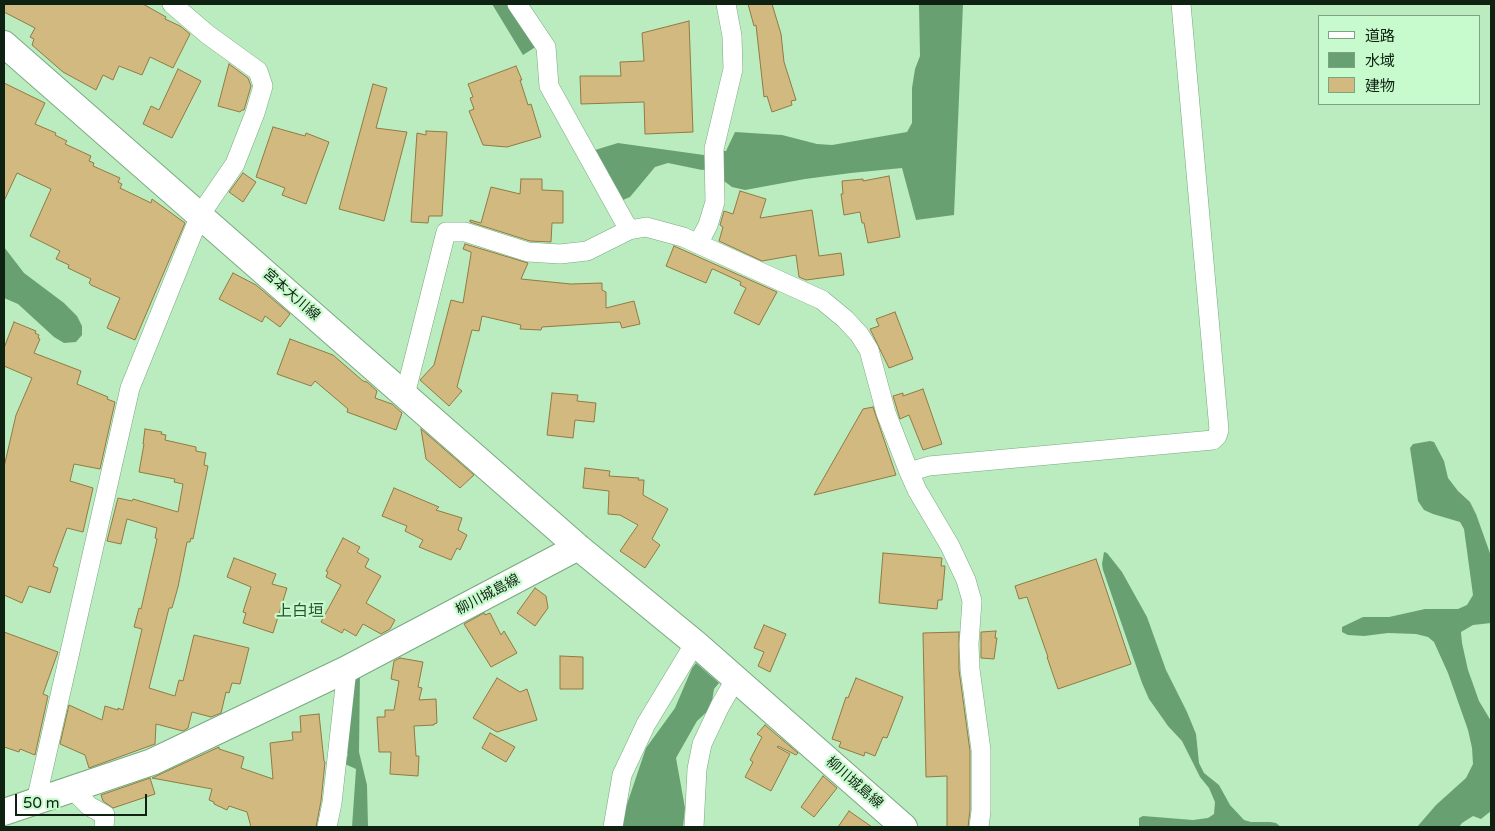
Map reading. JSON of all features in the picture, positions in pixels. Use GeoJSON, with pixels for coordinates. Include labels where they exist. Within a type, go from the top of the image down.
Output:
{"type":"FeatureCollection","features":[{"type":"Feature","properties":{"kind":"main road","name":"宮本大川線"},"geometry":{"type":"LineString","coordinates":[[4,44],[578,547]]}},
{"type":"Feature","properties":{"kind":"main road","name":"柳川城島線"},"geometry":{"type":"LineString","coordinates":[[4,812],[152,762],[347,669],[578,547],[697,645],[904,827]]}},
{"type":"Feature","properties":{"kind":"street"},"geometry":{"type":"LineString","coordinates":[[36,801],[130,388],[200,215],[235,164],[255,113],[263,86],[258,71],[207,34],[172,4]]}},
{"type":"Feature","properties":{"kind":"street"},"geometry":{"type":"LineString","coordinates":[[517,4],[546,47],[549,86],[629,230]]}},
{"type":"Feature","properties":{"kind":"street"},"geometry":{"type":"LineString","coordinates":[[698,244],[708,225],[715,202],[714,148],[733,69],[732,36],[726,4]]}},
{"type":"Feature","properties":{"kind":"street"},"geometry":{"type":"LineString","coordinates":[[909,472],[929,466],[1213,440],[1217,436],[1219,430],[1218,411],[1181,4]]}},
{"type":"Feature","properties":{"kind":"street"},"geometry":{"type":"LineString","coordinates":[[405,395],[446,232],[465,232],[528,252],[560,254],[586,251],[629,230],[646,227],[682,237],[822,300],[845,319],[859,334],[869,350],[886,413],[909,472],[917,490],[950,546],[966,580],[972,601],[969,644],[970,669],[981,750],[981,810],[979,827]]}},
{"type":"Feature","properties":{"kind":"street"},"geometry":{"type":"LineString","coordinates":[[613,827],[622,775],[646,724],[697,645]]}},
{"type":"Feature","properties":{"kind":"street"},"geometry":{"type":"LineString","coordinates":[[327,827],[332,803],[347,669]]}},
{"type":"Feature","properties":{"kind":"street"},"geometry":{"type":"LineString","coordinates":[[694,827],[697,769],[702,744],[735,680]]}},
{"type":"Feature","properties":{"kind":"street"},"geometry":{"type":"LineString","coordinates":[[72,790],[89,806],[105,815],[104,827]]}},
{"type":"Feature","properties":{"kind":"water"},"geometry":{"type":"Polygon","coordinates":[[[492,4],[509,4],[537,46],[523,55],[492,4]]]}},
{"type":"Feature","properties":{"kind":"water"},"geometry":{"type":"Polygon","coordinates":[[[919,4],[963,4],[954,215],[916,220],[902,168],[805,179],[745,190],[732,187],[708,169],[702,170],[668,163],[655,167],[630,197],[623,200],[595,150],[618,143],[718,157],[719,151],[726,151],[735,132],[782,135],[817,144],[832,145],[907,132],[912,123],[912,88],[915,69],[920,56],[919,4]]]}},
{"type":"Feature","properties":{"kind":"water"},"geometry":{"type":"Polygon","coordinates":[[[4,247],[24,273],[64,303],[77,316],[82,326],[82,335],[76,342],[64,343],[54,337],[18,304],[4,298],[4,247]]]}},
{"type":"Feature","properties":{"kind":"water"},"geometry":{"type":"Polygon","coordinates":[[[1434,442],[1444,461],[1448,478],[1470,502],[1491,556],[1491,623],[1473,625],[1461,632],[1468,670],[1479,701],[1491,721],[1491,811],[1481,819],[1473,816],[1459,827],[1417,827],[1436,805],[1466,778],[1473,764],[1468,730],[1448,673],[1434,642],[1428,637],[1416,634],[1388,633],[1364,636],[1348,635],[1342,632],[1342,627],[1363,617],[1389,617],[1425,609],[1458,609],[1467,605],[1473,595],[1464,529],[1460,522],[1424,510],[1418,501],[1410,448],[1413,444],[1434,442]]]}},
{"type":"Feature","properties":{"kind":"water"},"geometry":{"type":"Polygon","coordinates":[[[1104,552],[1107,553],[1122,572],[1147,617],[1166,670],[1196,734],[1199,763],[1204,773],[1219,785],[1230,805],[1244,820],[1276,823],[1281,827],[1139,827],[1139,818],[1143,816],[1193,820],[1208,818],[1214,814],[1215,802],[1182,741],[1168,726],[1149,699],[1103,570],[1104,552]]]}},
{"type":"Feature","properties":{"kind":"water"},"geometry":{"type":"Polygon","coordinates":[[[696,663],[719,683],[714,689],[711,708],[697,721],[676,758],[685,808],[683,827],[621,827],[646,748],[675,708],[692,668],[696,663]]]}},
{"type":"Feature","properties":{"kind":"water"},"geometry":{"type":"Polygon","coordinates":[[[360,673],[359,752],[367,785],[368,827],[352,827],[356,769],[345,764],[348,754],[345,750],[355,674],[360,673]]]}},
{"type":"Feature","properties":{"kind":"building"},"geometry":{"type":"Polygon","coordinates":[[[4,4],[143,4],[190,34],[173,68],[150,57],[142,75],[119,66],[113,80],[103,75],[96,90],[63,72],[32,45],[34,39],[30,37],[35,28],[4,12],[4,4]]]}},
{"type":"Feature","properties":{"kind":"building"},"geometry":{"type":"Polygon","coordinates":[[[748,4],[772,4],[781,34],[784,62],[796,100],[791,101],[792,105],[772,112],[767,96],[764,97],[756,25],[754,26],[748,4]]]}},
{"type":"Feature","properties":{"kind":"building"},"geometry":{"type":"Polygon","coordinates":[[[689,21],[693,132],[645,134],[644,102],[581,104],[580,76],[621,76],[620,62],[644,61],[642,33],[689,21]]]}},
{"type":"Feature","properties":{"kind":"building"},"geometry":{"type":"Polygon","coordinates":[[[229,64],[248,78],[251,86],[244,110],[240,112],[218,106],[229,64]]]}},
{"type":"Feature","properties":{"kind":"building"},"geometry":{"type":"Polygon","coordinates":[[[516,66],[522,80],[520,80],[528,105],[531,104],[541,137],[507,147],[483,145],[469,111],[474,109],[470,98],[473,97],[468,84],[516,66]]]}},
{"type":"Feature","properties":{"kind":"building"},"geometry":{"type":"Polygon","coordinates":[[[178,69],[201,81],[172,138],[143,124],[151,106],[159,110],[178,69]]]}},
{"type":"Feature","properties":{"kind":"building"},"geometry":{"type":"Polygon","coordinates":[[[4,83],[45,103],[35,124],[56,133],[55,135],[67,141],[65,144],[91,156],[89,161],[94,163],[93,166],[120,178],[118,182],[122,184],[120,188],[151,203],[152,199],[185,223],[135,340],[107,328],[120,298],[91,285],[89,283],[91,279],[68,268],[69,265],[56,259],[60,251],[30,236],[51,189],[17,173],[4,201],[4,83]]]}},
{"type":"Feature","properties":{"kind":"building"},"geometry":{"type":"Polygon","coordinates":[[[373,84],[387,88],[376,128],[407,132],[384,221],[339,209],[373,84]]]}},
{"type":"Feature","properties":{"kind":"building"},"geometry":{"type":"Polygon","coordinates":[[[273,127],[305,136],[306,133],[329,142],[306,204],[282,195],[285,188],[256,177],[273,127]]]}},
{"type":"Feature","properties":{"kind":"building"},"geometry":{"type":"Polygon","coordinates":[[[426,131],[447,132],[442,216],[429,216],[428,223],[411,222],[417,133],[426,135],[426,131]]]}},
{"type":"Feature","properties":{"kind":"building"},"geometry":{"type":"Polygon","coordinates":[[[243,173],[256,182],[243,202],[229,192],[243,173]]]}},
{"type":"Feature","properties":{"kind":"building"},"geometry":{"type":"Polygon","coordinates":[[[889,176],[900,237],[868,243],[860,212],[844,215],[841,194],[843,194],[842,181],[863,179],[863,181],[889,176]]]}},
{"type":"Feature","properties":{"kind":"building"},"geometry":{"type":"Polygon","coordinates":[[[521,179],[542,179],[542,190],[563,191],[563,223],[552,223],[551,242],[530,241],[470,222],[470,220],[481,223],[491,187],[520,194],[521,179]]]}},
{"type":"Feature","properties":{"kind":"building"},"geometry":{"type":"Polygon","coordinates":[[[740,191],[766,199],[760,218],[812,210],[819,256],[841,253],[844,275],[806,280],[799,277],[796,255],[762,261],[719,241],[723,227],[720,225],[724,211],[733,214],[740,191]]]}},
{"type":"Feature","properties":{"kind":"building"},"geometry":{"type":"Polygon","coordinates":[[[465,244],[528,263],[521,279],[571,284],[602,283],[602,290],[606,292],[606,308],[634,301],[640,324],[622,328],[620,322],[542,327],[541,330],[520,329],[521,325],[482,316],[479,331],[472,330],[457,387],[462,391],[449,406],[420,380],[434,365],[451,300],[463,303],[471,254],[471,252],[463,249],[465,244]]]}},
{"type":"Feature","properties":{"kind":"building"},"geometry":{"type":"Polygon","coordinates":[[[674,246],[777,292],[759,325],[734,313],[746,288],[740,285],[741,282],[712,269],[706,283],[666,266],[674,246]]]}},
{"type":"Feature","properties":{"kind":"building"},"geometry":{"type":"Polygon","coordinates":[[[233,273],[256,285],[290,314],[280,327],[265,316],[262,322],[219,299],[233,273]]]}},
{"type":"Feature","properties":{"kind":"building"},"geometry":{"type":"Polygon","coordinates":[[[895,312],[913,359],[889,368],[870,329],[879,326],[876,319],[895,312]]]}},
{"type":"Feature","properties":{"kind":"building"},"geometry":{"type":"Polygon","coordinates":[[[14,322],[36,331],[35,333],[39,335],[38,338],[40,339],[34,353],[81,371],[77,384],[108,397],[107,399],[115,402],[100,469],[74,464],[70,481],[93,488],[83,532],[67,528],[53,566],[58,568],[50,593],[29,586],[22,603],[4,595],[4,467],[16,415],[32,378],[4,366],[4,348],[14,322]]]}},
{"type":"Feature","properties":{"kind":"building"},"geometry":{"type":"Polygon","coordinates":[[[290,339],[333,355],[363,381],[367,382],[377,391],[375,398],[392,404],[402,413],[396,430],[347,412],[348,409],[315,381],[311,386],[277,374],[290,339]]]}},
{"type":"Feature","properties":{"kind":"building"},"geometry":{"type":"Polygon","coordinates":[[[923,389],[942,444],[923,450],[909,415],[900,419],[893,396],[903,393],[903,396],[923,389]]]}},
{"type":"Feature","properties":{"kind":"building"},"geometry":{"type":"Polygon","coordinates":[[[552,393],[578,395],[577,401],[596,403],[594,422],[575,420],[573,438],[547,435],[552,393]]]}},
{"type":"Feature","properties":{"kind":"building"},"geometry":{"type":"Polygon","coordinates":[[[873,407],[896,475],[814,495],[863,409],[873,407]]]}},
{"type":"Feature","properties":{"kind":"building"},"geometry":{"type":"Polygon","coordinates":[[[145,429],[162,432],[161,434],[166,435],[165,440],[196,447],[196,451],[206,453],[204,465],[208,466],[193,539],[191,538],[190,542],[187,542],[178,587],[172,608],[169,608],[149,688],[175,696],[179,680],[183,681],[194,635],[249,648],[240,684],[232,683],[229,693],[226,692],[221,713],[211,717],[192,712],[188,728],[183,731],[156,724],[155,744],[89,768],[85,755],[60,744],[69,705],[102,720],[105,706],[123,710],[142,629],[134,627],[139,608],[141,609],[157,539],[155,538],[157,528],[127,519],[121,544],[107,541],[118,498],[132,501],[133,499],[178,512],[183,484],[174,482],[175,479],[139,472],[145,429]]]}},
{"type":"Feature","properties":{"kind":"building"},"geometry":{"type":"Polygon","coordinates":[[[421,429],[474,475],[460,488],[426,459],[421,429]]]}},
{"type":"Feature","properties":{"kind":"building"},"geometry":{"type":"Polygon","coordinates":[[[585,468],[610,471],[609,476],[644,480],[643,495],[668,509],[652,539],[660,545],[645,568],[620,551],[638,525],[620,515],[608,514],[609,491],[583,488],[585,468]]]}},
{"type":"Feature","properties":{"kind":"building"},"geometry":{"type":"Polygon","coordinates":[[[394,488],[439,507],[436,510],[462,518],[458,530],[467,535],[460,550],[457,548],[451,560],[419,547],[423,540],[405,531],[407,526],[382,516],[394,488]]]}},
{"type":"Feature","properties":{"kind":"building"},"geometry":{"type":"Polygon","coordinates":[[[343,538],[360,547],[357,552],[369,559],[365,567],[381,576],[366,603],[395,620],[390,629],[381,634],[363,624],[356,636],[344,629],[342,633],[321,622],[341,585],[326,577],[328,572],[326,571],[343,538]]]}},
{"type":"Feature","properties":{"kind":"building"},"geometry":{"type":"Polygon","coordinates":[[[883,553],[942,558],[941,566],[945,566],[942,600],[938,600],[937,609],[879,603],[883,553]]]}},
{"type":"Feature","properties":{"kind":"building"},"geometry":{"type":"Polygon","coordinates":[[[234,558],[276,574],[272,584],[287,588],[273,633],[243,623],[246,613],[243,612],[251,587],[227,577],[234,558]]]}},
{"type":"Feature","properties":{"kind":"building"},"geometry":{"type":"Polygon","coordinates":[[[1096,559],[1131,664],[1058,689],[1027,597],[1019,599],[1015,586],[1096,559]]]}},
{"type":"Feature","properties":{"kind":"building"},"geometry":{"type":"Polygon","coordinates":[[[535,588],[546,596],[548,608],[535,626],[517,613],[535,588]]]}},
{"type":"Feature","properties":{"kind":"building"},"geometry":{"type":"Polygon","coordinates":[[[484,613],[485,615],[490,613],[501,635],[504,631],[517,653],[491,667],[464,624],[484,613]]]}},
{"type":"Feature","properties":{"kind":"building"},"geometry":{"type":"Polygon","coordinates":[[[764,625],[786,634],[770,672],[758,666],[764,652],[754,648],[764,625]]]}},
{"type":"Feature","properties":{"kind":"building"},"geometry":{"type":"Polygon","coordinates":[[[996,631],[994,659],[981,658],[981,632],[996,631]]]}},
{"type":"Feature","properties":{"kind":"building"},"geometry":{"type":"Polygon","coordinates":[[[4,632],[58,652],[43,694],[48,696],[35,755],[20,749],[19,752],[4,747],[4,632]]]}},
{"type":"Feature","properties":{"kind":"building"},"geometry":{"type":"Polygon","coordinates":[[[959,632],[959,670],[970,751],[970,810],[968,827],[947,827],[947,776],[926,777],[923,633],[959,632]]]}},
{"type":"Feature","properties":{"kind":"building"},"geometry":{"type":"Polygon","coordinates":[[[560,656],[583,657],[583,689],[560,689],[560,656]]]}},
{"type":"Feature","properties":{"kind":"building"},"geometry":{"type":"Polygon","coordinates":[[[400,658],[423,662],[418,687],[422,688],[419,700],[436,699],[437,723],[434,725],[414,726],[416,756],[419,756],[418,776],[390,774],[391,752],[379,752],[377,717],[385,717],[385,710],[394,710],[399,681],[391,679],[394,661],[400,658]]]}},
{"type":"Feature","properties":{"kind":"building"},"geometry":{"type":"Polygon","coordinates":[[[497,678],[520,692],[527,689],[537,720],[497,732],[473,718],[497,678]]]}},
{"type":"Feature","properties":{"kind":"building"},"geometry":{"type":"Polygon","coordinates":[[[856,678],[903,697],[887,738],[883,737],[875,756],[865,752],[864,756],[839,747],[841,742],[832,739],[846,697],[848,698],[856,678]]]}},
{"type":"Feature","properties":{"kind":"building"},"geometry":{"type":"Polygon","coordinates":[[[319,714],[325,762],[316,827],[251,827],[247,812],[229,806],[227,810],[209,800],[212,789],[152,778],[219,747],[219,749],[244,757],[241,768],[273,779],[270,743],[293,740],[292,732],[301,732],[300,716],[319,714]]]}},
{"type":"Feature","properties":{"kind":"building"},"geometry":{"type":"Polygon","coordinates":[[[765,725],[798,753],[796,755],[777,747],[790,754],[771,791],[745,777],[753,762],[750,760],[762,737],[757,734],[765,725]]]}},
{"type":"Feature","properties":{"kind":"building"},"geometry":{"type":"Polygon","coordinates":[[[490,733],[515,747],[506,762],[482,748],[490,733]]]}},
{"type":"Feature","properties":{"kind":"building"},"geometry":{"type":"Polygon","coordinates":[[[823,776],[837,788],[814,817],[801,807],[823,776]]]}},
{"type":"Feature","properties":{"kind":"building"},"geometry":{"type":"Polygon","coordinates":[[[150,778],[155,794],[113,808],[103,801],[101,795],[150,778]]]}},
{"type":"Feature","properties":{"kind":"building"},"geometry":{"type":"Polygon","coordinates":[[[849,811],[872,827],[838,827],[849,811]]]}},
{"type":"Feature","properties":{"kind":"district","name":"上白垣"},"geometry":{"type":"Point","coordinates":[300,612]}}]}
